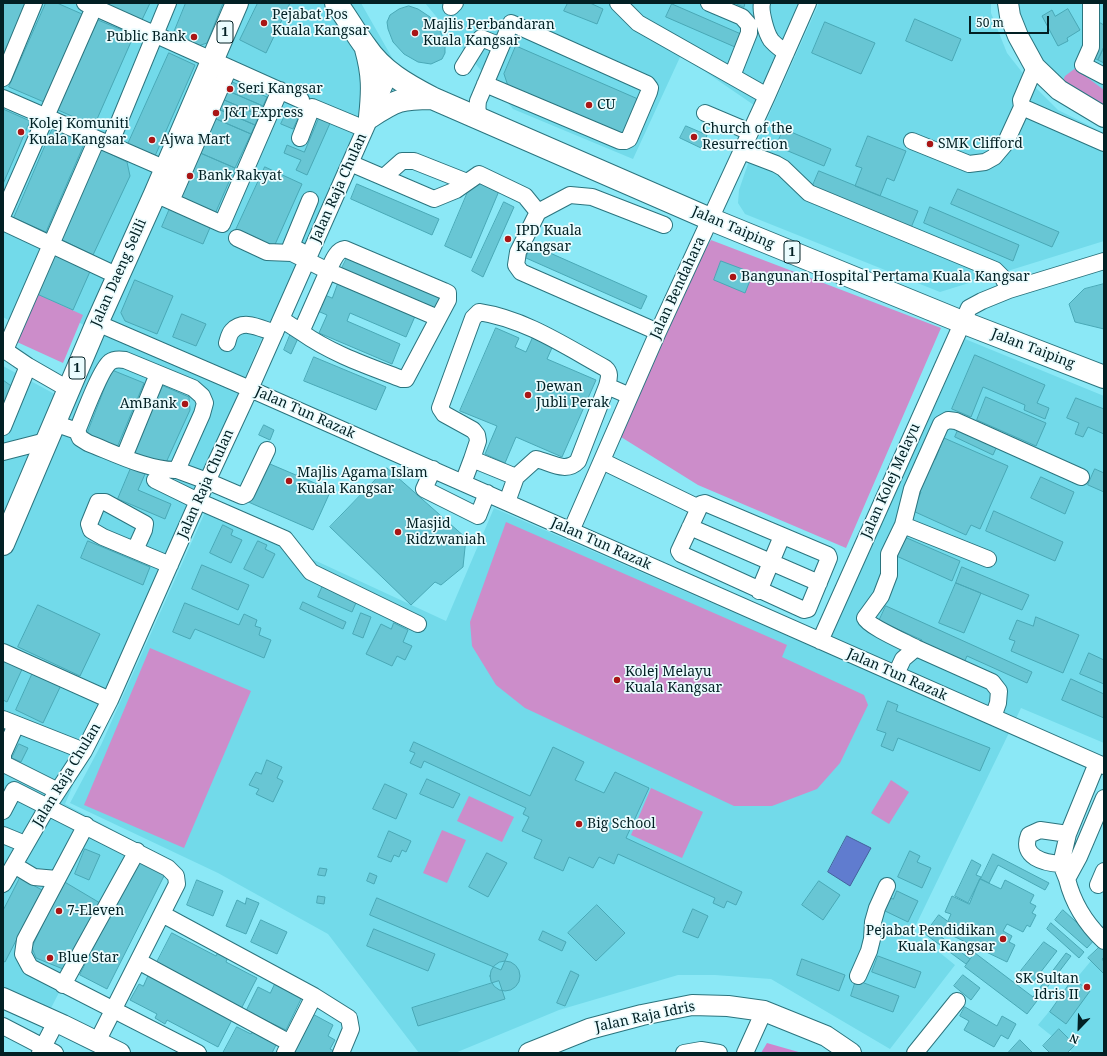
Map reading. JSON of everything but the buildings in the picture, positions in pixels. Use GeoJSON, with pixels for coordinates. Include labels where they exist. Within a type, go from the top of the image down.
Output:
{"type":"FeatureCollection","features":[{"type":"Feature","properties":{"kind":"highway","name":"Jalan Daeng Selili"},"geometry":{"type":"LineString","coordinates":[[3,544],[68,389],[118,276],[163,197],[166,169],[221,64],[237,3]]}},
{"type":"Feature","properties":{"kind":"highway","name":"1"},"geometry":{"type":"LineString","coordinates":[[336,3],[345,14],[366,48],[390,73],[404,83],[432,98]]}},
{"type":"Feature","properties":{"kind":"highway"},"geometry":{"type":"LineString","coordinates":[[366,48],[373,80],[368,123]]}},
{"type":"Feature","properties":{"kind":"highway"},"geometry":{"type":"LineString","coordinates":[[368,123],[389,105],[398,100],[432,98]]}},
{"type":"Feature","properties":{"kind":"highway","name":"Jalan Taiping"},"geometry":{"type":"LineString","coordinates":[[432,98],[473,110],[710,219],[962,322],[1104,377]]}},
{"type":"Feature","properties":{"kind":"main road"},"geometry":{"type":"LineString","coordinates":[[1008,3],[1010,16],[1018,36],[1035,67],[1059,90],[1104,117]]}},
{"type":"Feature","properties":{"kind":"main road"},"geometry":{"type":"LineString","coordinates":[[4,997],[120,1053]]}},
{"type":"Feature","properties":{"kind":"main road","name":"Jalan Raja Idris"},"geometry":{"type":"LineString","coordinates":[[530,1053],[589,1029],[642,1015],[692,1005],[728,1006],[764,1011],[826,1036],[851,1053]]}},
{"type":"Feature","properties":{"kind":"street"},"geometry":{"type":"LineString","coordinates":[[3,78],[34,3]]}},
{"type":"Feature","properties":{"kind":"street"},"geometry":{"type":"LineString","coordinates":[[68,389],[28,366],[4,349],[52,244],[104,142],[168,3]]}},
{"type":"Feature","properties":{"kind":"street"},"geometry":{"type":"LineString","coordinates":[[709,3],[742,17],[748,25],[749,33],[732,76]]}},
{"type":"Feature","properties":{"kind":"street"},"geometry":{"type":"LineString","coordinates":[[762,3],[761,8],[771,40],[786,53]]}},
{"type":"Feature","properties":{"kind":"street","name":"Jalan Bendahara"},"geometry":{"type":"LineString","coordinates":[[572,531],[658,332],[742,151],[808,3]]}},
{"type":"Feature","properties":{"kind":"street"},"geometry":{"type":"LineString","coordinates":[[3,214],[46,116],[92,4],[301,100]]}},
{"type":"Feature","properties":{"kind":"street"},"geometry":{"type":"LineString","coordinates":[[623,5],[638,23],[767,96]]}},
{"type":"Feature","properties":{"kind":"street"},"geometry":{"type":"LineString","coordinates":[[1095,11],[1091,47],[1084,65],[1104,76]]}},
{"type":"Feature","properties":{"kind":"street"},"geometry":{"type":"LineString","coordinates":[[473,110],[511,23],[647,84],[650,88],[628,139],[625,141],[620,141],[485,84]]}},
{"type":"Feature","properties":{"kind":"street"},"geometry":{"type":"LineString","coordinates":[[463,67],[481,38],[501,46]]}},
{"type":"Feature","properties":{"kind":"street"},"geometry":{"type":"LineString","coordinates":[[221,64],[163,197],[222,224],[280,90]]}},
{"type":"Feature","properties":{"kind":"street"},"geometry":{"type":"LineString","coordinates":[[912,141],[969,164],[985,162],[994,157],[1005,144],[1022,107],[1021,100],[1035,67]]}},
{"type":"Feature","properties":{"kind":"street","name":"Jalan Raja Chulan"},"geometry":{"type":"LineString","coordinates":[[3,884],[48,806],[84,751],[110,700],[390,73]]}},
{"type":"Feature","properties":{"kind":"street"},"geometry":{"type":"LineString","coordinates":[[3,98],[166,169]]}},
{"type":"Feature","properties":{"kind":"street"},"geometry":{"type":"LineString","coordinates":[[300,138],[312,107],[368,123]]}},
{"type":"Feature","properties":{"kind":"street"},"geometry":{"type":"LineString","coordinates":[[1022,107],[1104,143]]}},
{"type":"Feature","properties":{"kind":"street"},"geometry":{"type":"LineString","coordinates":[[705,113],[750,132]]}},
{"type":"Feature","properties":{"kind":"street"},"geometry":{"type":"LineString","coordinates":[[742,151],[783,168],[809,194],[995,270],[1003,278],[1009,290]]}},
{"type":"Feature","properties":{"kind":"street"},"geometry":{"type":"LineString","coordinates":[[384,177],[402,161],[414,161],[467,182]]}},
{"type":"Feature","properties":{"kind":"street"},"geometry":{"type":"LineString","coordinates":[[350,163],[434,198],[456,190],[479,174],[525,196],[538,212]]}},
{"type":"Feature","properties":{"kind":"street"},"geometry":{"type":"LineString","coordinates":[[658,332],[521,272],[516,265],[518,252],[538,212],[570,196],[592,197],[664,225]]}},
{"type":"Feature","properties":{"kind":"street"},"geometry":{"type":"LineString","coordinates":[[310,200],[291,246],[328,270],[438,318]]}},
{"type":"Feature","properties":{"kind":"street"},"geometry":{"type":"LineString","coordinates":[[3,222],[118,276]]}},
{"type":"Feature","properties":{"kind":"street"},"geometry":{"type":"LineString","coordinates":[[237,238],[267,252],[292,253],[308,258]]}},
{"type":"Feature","properties":{"kind":"street"},"geometry":{"type":"LineString","coordinates":[[227,343],[231,332],[240,325],[249,324],[278,326],[301,332],[315,342],[341,355],[402,380],[406,379],[449,297],[448,293],[346,249],[342,249],[338,252],[328,270],[301,332]]}},
{"type":"Feature","properties":{"kind":"street","name":"Jalan Kolej Melayu"},"geometry":{"type":"LineString","coordinates":[[820,641],[969,308],[982,300],[1009,290],[1104,261]]}},
{"type":"Feature","properties":{"kind":"street"},"geometry":{"type":"LineString","coordinates":[[463,483],[478,441],[477,435],[473,430],[444,414],[440,408],[473,318],[479,312],[493,314],[528,326],[605,368],[608,371],[609,376],[607,386],[578,461],[574,465],[560,467],[536,459],[516,477],[507,502]]}},
{"type":"Feature","properties":{"kind":"street","name":"Jalan Tun Razak"},"geometry":{"type":"LineString","coordinates":[[97,323],[433,469],[1100,765]]}},
{"type":"Feature","properties":{"kind":"street"},"geometry":{"type":"LineString","coordinates":[[177,470],[202,414],[205,403],[202,396],[193,388],[125,360],[117,359],[109,363],[102,372],[77,431],[80,438],[88,443],[151,467],[167,471],[177,470],[207,481],[240,496],[244,496],[267,450]]}},
{"type":"Feature","properties":{"kind":"street"},"geometry":{"type":"LineString","coordinates":[[3,427],[28,366]]}},
{"type":"Feature","properties":{"kind":"street"},"geometry":{"type":"LineString","coordinates":[[124,457],[158,374]]}},
{"type":"Feature","properties":{"kind":"street"},"geometry":{"type":"LineString","coordinates":[[607,386],[630,396]]}},
{"type":"Feature","properties":{"kind":"street"},"geometry":{"type":"LineString","coordinates":[[993,717],[998,703],[999,692],[992,682],[916,648],[866,622],[865,618],[881,596],[889,575],[889,554],[903,524],[912,489],[941,424],[948,420],[956,421],[1081,477]]}},
{"type":"Feature","properties":{"kind":"street"},"geometry":{"type":"LineString","coordinates":[[3,452],[50,432],[77,431]]}},
{"type":"Feature","properties":{"kind":"street"},"geometry":{"type":"LineString","coordinates":[[472,459],[516,477]]}},
{"type":"Feature","properties":{"kind":"street"},"geometry":{"type":"LineString","coordinates":[[602,461],[699,508]]}},
{"type":"Feature","properties":{"kind":"street"},"geometry":{"type":"LineString","coordinates":[[433,469],[424,489],[478,516],[487,494]]}},
{"type":"Feature","properties":{"kind":"street"},"geometry":{"type":"LineString","coordinates":[[155,480],[198,501],[285,538],[311,572],[418,624]]}},
{"type":"Feature","properties":{"kind":"street"},"geometry":{"type":"LineString","coordinates":[[705,503],[829,556],[819,583],[806,610],[759,591],[681,554],[679,551],[699,508],[701,504],[705,503]]}},
{"type":"Feature","properties":{"kind":"street"},"geometry":{"type":"LineString","coordinates":[[903,524],[988,558]]}},
{"type":"Feature","properties":{"kind":"street"},"geometry":{"type":"LineString","coordinates":[[690,527],[819,583]]}},
{"type":"Feature","properties":{"kind":"street"},"geometry":{"type":"LineString","coordinates":[[759,591],[782,536]]}},
{"type":"Feature","properties":{"kind":"street"},"geometry":{"type":"LineString","coordinates":[[135,550],[170,565]]}},
{"type":"Feature","properties":{"kind":"street"},"geometry":{"type":"LineString","coordinates":[[896,674],[903,659],[916,648]]}},
{"type":"Feature","properties":{"kind":"street"},"geometry":{"type":"LineString","coordinates":[[3,652],[110,700]]}},
{"type":"Feature","properties":{"kind":"street"},"geometry":{"type":"LineString","coordinates":[[58,791],[6,765],[3,760],[3,754],[10,722],[84,751]]}},
{"type":"Feature","properties":{"kind":"street"},"geometry":{"type":"LineString","coordinates":[[1100,765],[1068,834],[1061,864],[1071,893],[1084,917],[1094,932],[1104,941]]}},
{"type":"Feature","properties":{"kind":"street"},"geometry":{"type":"LineString","coordinates":[[3,811],[14,790],[86,825],[168,868],[176,876],[177,884],[97,1042]]}},
{"type":"Feature","properties":{"kind":"street"},"geometry":{"type":"LineString","coordinates":[[1067,879],[1079,858],[1104,798]]}},
{"type":"Feature","properties":{"kind":"street"},"geometry":{"type":"LineString","coordinates":[[86,825],[25,940],[23,954],[30,967],[62,985],[198,1053]]}},
{"type":"Feature","properties":{"kind":"street"},"geometry":{"type":"LineString","coordinates":[[1061,864],[1050,863],[1037,859],[1026,847],[1027,841],[1029,835],[1040,830],[1068,834]]}},
{"type":"Feature","properties":{"kind":"street"},"geometry":{"type":"LineString","coordinates":[[3,835],[25,844]]}},
{"type":"Feature","properties":{"kind":"street"},"geometry":{"type":"LineString","coordinates":[[62,985],[136,852]]}},
{"type":"Feature","properties":{"kind":"street"},"geometry":{"type":"LineString","coordinates":[[14,865],[34,877],[57,879]]}},
{"type":"Feature","properties":{"kind":"street"},"geometry":{"type":"LineString","coordinates":[[858,976],[869,951],[872,939],[873,922],[877,908],[887,886]]}},
{"type":"Feature","properties":{"kind":"street"},"geometry":{"type":"LineString","coordinates":[[162,914],[314,996],[350,1018],[351,1029],[342,1053]]}},
{"type":"Feature","properties":{"kind":"street"},"geometry":{"type":"LineString","coordinates":[[138,961],[287,1048],[314,996]]}},
{"type":"Feature","properties":{"kind":"street"},"geometry":{"type":"LineString","coordinates":[[915,1053],[957,1001]]}},
{"type":"Feature","properties":{"kind":"street"},"geometry":{"type":"LineString","coordinates":[[745,1053],[764,1011]]}},
{"type":"Feature","properties":{"kind":"street"},"geometry":{"type":"LineString","coordinates":[[3,1026],[46,1051],[56,1022]]}},
{"type":"Feature","properties":{"kind":"street"},"geometry":{"type":"LineString","coordinates":[[684,1053],[701,1050],[719,1053]]}},
{"type":"Feature","properties":{"kind":"shaded area"},"geometry":{"type":"Polygon","coordinates":[[[3,3],[361,3],[395,63],[258,347],[65,804],[136,842],[49,1012],[3,996],[3,366],[73,404],[104,337],[26,291],[10,321],[3,317],[3,3]]]}},
{"type":"Feature","properties":{"kind":"shaded area"},"geometry":{"type":"Polygon","coordinates":[[[425,3],[814,3],[764,112],[681,55],[633,159],[513,109],[425,3]]]}},
{"type":"Feature","properties":{"kind":"shaded area","name":"SMK Clifford"},"geometry":{"type":"Polygon","coordinates":[[[819,3],[991,3],[991,13],[1007,53],[1029,81],[1058,110],[1104,133],[1104,241],[940,292],[745,214],[738,203],[739,190],[751,155],[819,3]]]}},
{"type":"Feature","properties":{"kind":"shaded area"},"geometry":{"type":"Polygon","coordinates":[[[1016,3],[1104,3],[1104,111],[1063,87],[1029,45],[1016,3]]]}},
{"type":"Feature","properties":{"kind":"shaded area"},"geometry":{"type":"Polygon","coordinates":[[[1081,64],[1084,75],[1104,90],[1104,107],[1063,81],[1065,76],[1081,64]]]}},
{"type":"Feature","properties":{"kind":"shaded area"},"geometry":{"type":"Polygon","coordinates":[[[711,240],[941,328],[846,548],[698,485],[621,437],[686,283],[711,240]]]}},
{"type":"Feature","properties":{"kind":"shaded area"},"geometry":{"type":"Polygon","coordinates":[[[37,294],[83,315],[63,363],[17,342],[37,294]]]}},
{"type":"Feature","properties":{"kind":"shaded area","name":"Kolej Melayu Kuala Kangsar"},"geometry":{"type":"Polygon","coordinates":[[[965,339],[1104,396],[1104,743],[1021,708],[913,931],[955,965],[890,1049],[771,979],[715,975],[678,975],[559,1010],[455,1053],[419,1053],[328,934],[218,873],[70,803],[101,745],[206,510],[446,621],[494,508],[824,652],[965,339]]]}},
{"type":"Feature","properties":{"kind":"shaded area"},"geometry":{"type":"Polygon","coordinates":[[[506,522],[787,645],[782,657],[864,695],[868,705],[840,763],[817,789],[772,806],[734,806],[525,708],[496,685],[472,646],[470,622],[506,522]]]}},
{"type":"Feature","properties":{"kind":"shaded area"},"geometry":{"type":"Polygon","coordinates":[[[150,648],[251,691],[184,848],[84,805],[150,648]]]}},
{"type":"Feature","properties":{"kind":"shaded area"},"geometry":{"type":"Polygon","coordinates":[[[891,780],[909,792],[889,824],[871,813],[891,780]]]}},
{"type":"Feature","properties":{"kind":"shaded area"},"geometry":{"type":"Polygon","coordinates":[[[651,788],[703,812],[682,858],[631,835],[651,788]]]}},
{"type":"Feature","properties":{"kind":"shaded area"},"geometry":{"type":"Polygon","coordinates":[[[469,796],[514,817],[502,842],[457,821],[469,796]]]}},
{"type":"Feature","properties":{"kind":"shaded area"},"geometry":{"type":"Polygon","coordinates":[[[442,830],[466,840],[447,883],[423,873],[442,830]]]}},
{"type":"Feature","properties":{"kind":"shaded area"},"geometry":{"type":"Polygon","coordinates":[[[847,836],[871,848],[850,886],[828,872],[847,836]]]}},
{"type":"Feature","properties":{"kind":"shaded area","name":"SK Sultan Idris II"},"geometry":{"type":"Polygon","coordinates":[[[1104,945],[1104,1053],[1073,1053],[1038,1025],[1104,945]]]}},
{"type":"Feature","properties":{"kind":"shaded area"},"geometry":{"type":"Polygon","coordinates":[[[767,1043],[802,1053],[761,1053],[767,1043]]]}},
{"type":"Feature","properties":{"kind":"place","name":"Pejabat Pos Kuala Kangsar"},"geometry":{"type":"Point","coordinates":[264,23]}},
{"type":"Feature","properties":{"kind":"place","name":"Majlis Perbandaran Kuala Kangsar"},"geometry":{"type":"Point","coordinates":[415,33]}},
{"type":"Feature","properties":{"kind":"place","name":"Public Bank"},"geometry":{"type":"Point","coordinates":[194,37]}},
{"type":"Feature","properties":{"kind":"place","name":"Seri Kangsar"},"geometry":{"type":"Point","coordinates":[230,89]}},
{"type":"Feature","properties":{"kind":"place","name":"CU"},"geometry":{"type":"Point","coordinates":[589,105]}},
{"type":"Feature","properties":{"kind":"place","name":"J&T Express"},"geometry":{"type":"Point","coordinates":[216,113]}},
{"type":"Feature","properties":{"kind":"place","name":"Kolej Komuniti Kuala Kangsar"},"geometry":{"type":"Point","coordinates":[21,132]}},
{"type":"Feature","properties":{"kind":"place","name":"Church of the Resurrection"},"geometry":{"type":"Point","coordinates":[694,137]}},
{"type":"Feature","properties":{"kind":"place","name":"Ajwa Mart"},"geometry":{"type":"Point","coordinates":[152,140]}},
{"type":"Feature","properties":{"kind":"place","name":"SMK Clifford"},"geometry":{"type":"Point","coordinates":[930,144]}},
{"type":"Feature","properties":{"kind":"place","name":"Bank Rakyat"},"geometry":{"type":"Point","coordinates":[190,176]}},
{"type":"Feature","properties":{"kind":"place","name":"IPD Kuala Kangsar"},"geometry":{"type":"Point","coordinates":[508,239]}},
{"type":"Feature","properties":{"kind":"place","name":"Bangunan Hospital Pertama Kuala Kangsar"},"geometry":{"type":"Point","coordinates":[733,277]}},
{"type":"Feature","properties":{"kind":"place","name":"Dewan Jubli Perak"},"geometry":{"type":"Point","coordinates":[528,395]}},
{"type":"Feature","properties":{"kind":"place","name":"AmBank"},"geometry":{"type":"Point","coordinates":[185,404]}},
{"type":"Feature","properties":{"kind":"place","name":"Majlis Agama Islam Kuala Kangsar"},"geometry":{"type":"Point","coordinates":[289,481]}},
{"type":"Feature","properties":{"kind":"place","name":"Masjid Ridzwaniah"},"geometry":{"type":"Point","coordinates":[398,532]}},
{"type":"Feature","properties":{"kind":"place","name":"Kolej Melayu Kuala Kangsar"},"geometry":{"type":"Point","coordinates":[617,680]}},
{"type":"Feature","properties":{"kind":"place","name":"Big School"},"geometry":{"type":"Point","coordinates":[579,824]}},
{"type":"Feature","properties":{"kind":"place","name":"7-Eleven"},"geometry":{"type":"Point","coordinates":[59,911]}},
{"type":"Feature","properties":{"kind":"place","name":"Pejabat Pendidikan Kuala Kangsar"},"geometry":{"type":"Point","coordinates":[1003,939]}},
{"type":"Feature","properties":{"kind":"place","name":"Blue Star"},"geometry":{"type":"Point","coordinates":[50,958]}},
{"type":"Feature","properties":{"kind":"place","name":"SK Sultan Idris II"},"geometry":{"type":"Point","coordinates":[1087,987]}}]}
